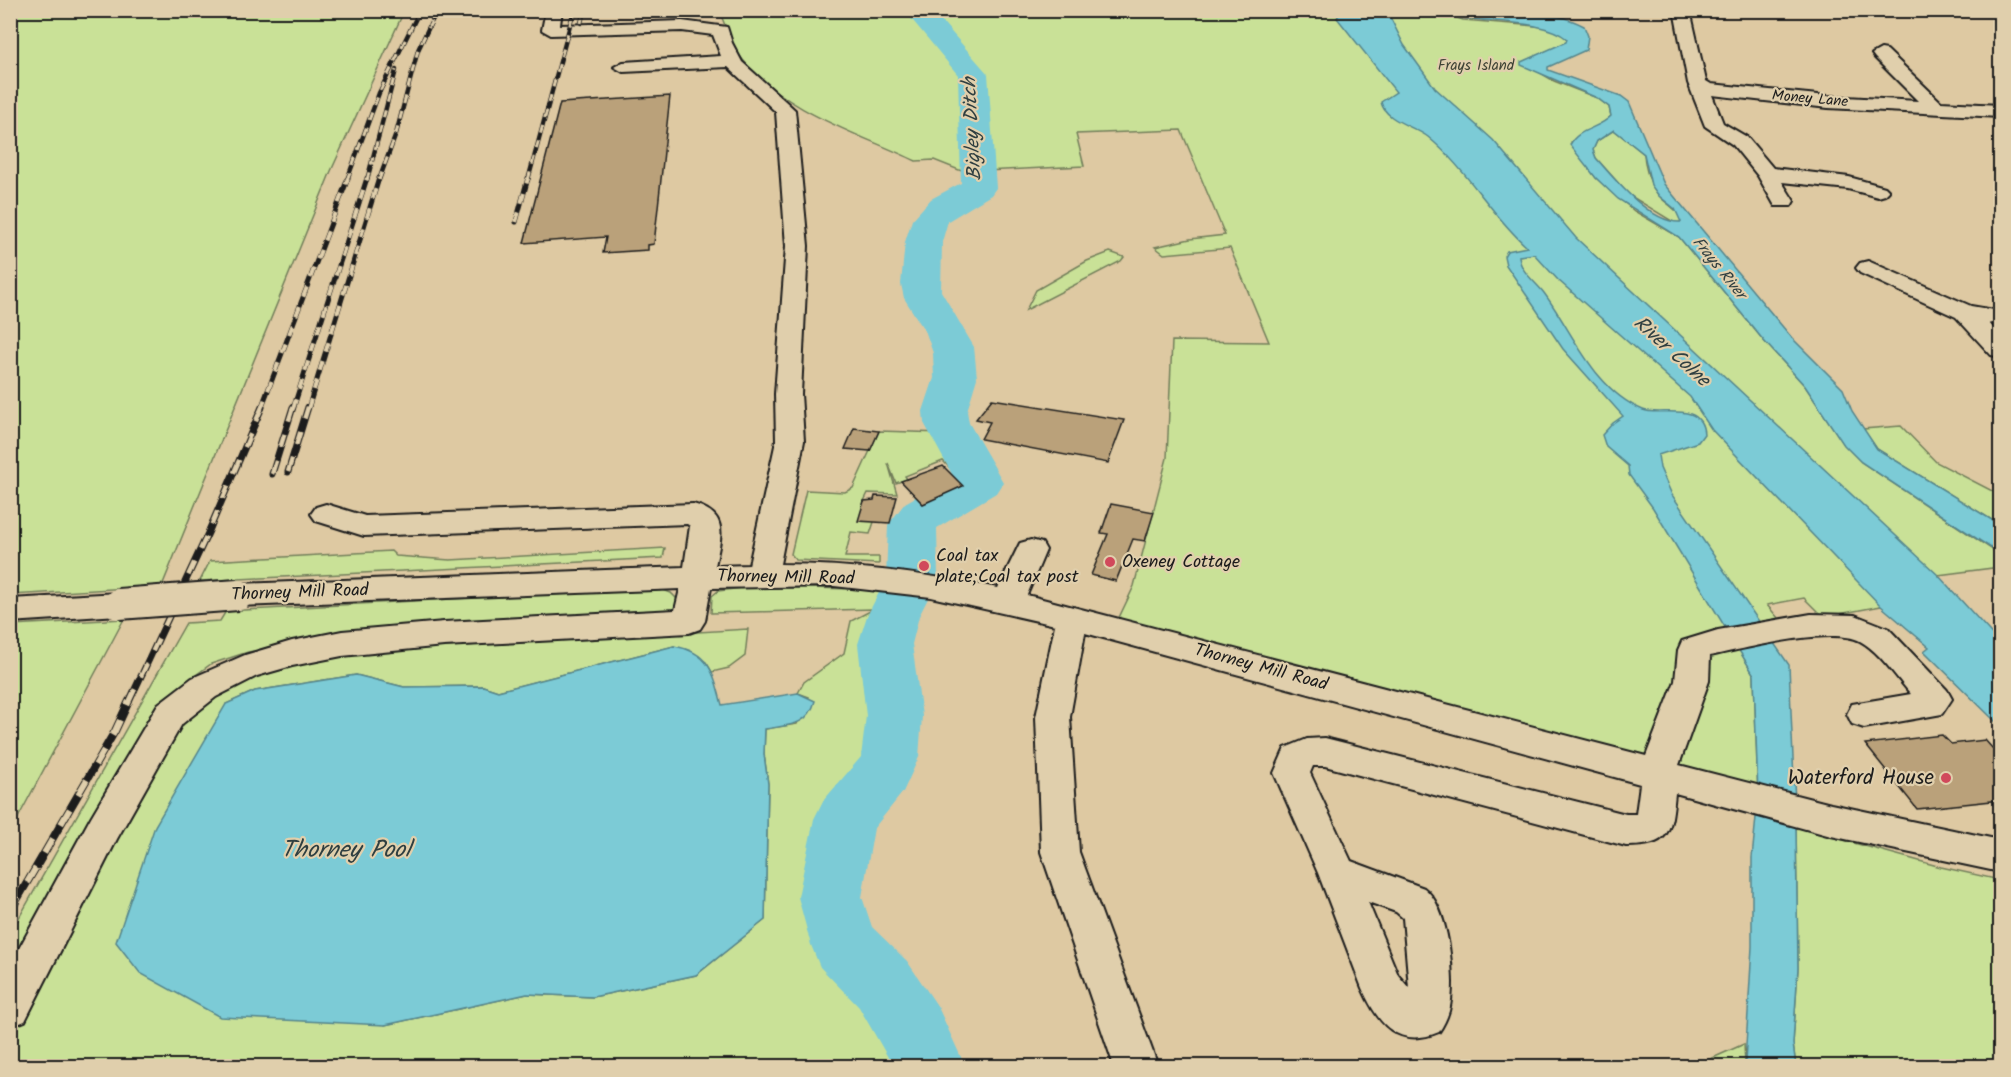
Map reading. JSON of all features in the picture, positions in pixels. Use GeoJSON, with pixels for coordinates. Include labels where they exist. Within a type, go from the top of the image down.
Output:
{"type":"FeatureCollection","features":[{"type":"Feature","properties":{"kind":"street"},"geometry":{"type":"LineString","coordinates":[[554,10],[551,30],[682,26],[722,31]]}},
{"type":"Feature","properties":{"kind":"street"},"geometry":{"type":"LineString","coordinates":[[696,10],[719,25],[722,31],[721,38],[734,61],[753,85],[785,110],[797,246],[788,394],[789,441],[762,575]]}},
{"type":"Feature","properties":{"kind":"street"},"geometry":{"type":"LineString","coordinates":[[1682,10],[1698,85],[1715,126],[1740,141],[1767,174],[1783,201]]}},
{"type":"Feature","properties":{"kind":"street"},"geometry":{"type":"LineString","coordinates":[[1881,54],[1936,108]]}},
{"type":"Feature","properties":{"kind":"street"},"geometry":{"type":"LineString","coordinates":[[623,67],[734,61]]}},
{"type":"Feature","properties":{"kind":"street","name":"Money Lane"},"geometry":{"type":"LineString","coordinates":[[1698,85],[1707,89],[1828,102],[2001,111]]}},
{"type":"Feature","properties":{"kind":"street"},"geometry":{"type":"LineString","coordinates":[[1767,174],[1852,180],[1878,191]]}},
{"type":"Feature","properties":{"kind":"street"},"geometry":{"type":"LineString","coordinates":[[1868,268],[1965,312],[2001,318]]}},
{"type":"Feature","properties":{"kind":"street"},"geometry":{"type":"LineString","coordinates":[[1965,312],[2001,350]]}},
{"type":"Feature","properties":{"kind":"street"},"geometry":{"type":"LineString","coordinates":[[10,1007],[104,828],[170,714],[180,703],[234,672],[268,660],[340,644],[447,634],[689,621],[706,529],[705,522],[693,514],[364,526],[326,514]]}},
{"type":"Feature","properties":{"kind":"street"},"geometry":{"type":"LineString","coordinates":[[1008,601],[1031,550]]}},
{"type":"Feature","properties":{"kind":"street","name":"Thorney Mill Road"},"geometry":{"type":"LineString","coordinates":[[10,611],[238,596],[762,575],[834,575],[931,586],[1008,601],[1072,618],[1662,752],[1716,788],[1831,820],[2001,856]]}},
{"type":"Feature","properties":{"kind":"street"},"geometry":{"type":"LineString","coordinates":[[1072,618],[1053,717],[1060,852],[1100,958],[1136,1066]]}},
{"type":"Feature","properties":{"kind":"street"},"geometry":{"type":"LineString","coordinates":[[1337,873],[1292,773],[1292,764],[1298,756],[1312,752],[1325,752],[1633,831],[1647,830],[1653,825],[1662,752],[1692,681],[1694,650],[1712,643],[1770,630],[1848,625],[1873,633],[1935,699],[1930,705],[1864,714]]}},
{"type":"Feature","properties":{"kind":"green space","name":"Frays Island"},"geometry":{"type":"Polygon","coordinates":[[[1433,10],[1463,20],[1547,27],[1558,31],[1567,39],[1567,42],[1522,62],[1554,81],[1597,98],[1609,107],[1611,116],[1607,120],[1571,142],[1596,178],[1634,211],[1679,237],[1764,341],[1805,386],[1844,444],[1861,462],[2000,555],[2000,567],[1938,575],[1881,606],[1823,617],[1804,598],[1767,605],[1784,625],[1695,645],[1661,764],[1115,626],[1134,586],[1167,458],[1172,341],[1269,342],[1230,248],[1164,254],[1155,247],[1190,239],[1225,235],[1181,130],[1076,134],[1084,166],[964,172],[934,160],[916,161],[823,119],[779,94],[760,78],[739,55],[719,11],[1433,10]]]}},
{"type":"Feature","properties":{"kind":"green space"},"geometry":{"type":"Polygon","coordinates":[[[11,11],[404,11],[331,171],[162,586],[11,595],[11,11]]]}},
{"type":"Feature","properties":{"kind":"green space"},"geometry":{"type":"Polygon","coordinates":[[[1614,130],[1644,154],[1647,172],[1654,189],[1676,211],[1682,222],[1675,223],[1629,195],[1596,158],[1593,150],[1597,141],[1614,130]]]}},
{"type":"Feature","properties":{"kind":"green space"},"geometry":{"type":"Polygon","coordinates":[[[1110,252],[1124,257],[1121,261],[1026,310],[1036,290],[1087,261],[1110,252]]]}},
{"type":"Feature","properties":{"kind":"green space"},"geometry":{"type":"Polygon","coordinates":[[[1901,426],[1936,462],[2000,495],[2000,525],[1877,449],[1863,429],[1901,426]]]}},
{"type":"Feature","properties":{"kind":"green space"},"geometry":{"type":"Polygon","coordinates":[[[879,431],[944,433],[950,451],[970,474],[963,486],[953,476],[956,474],[943,461],[905,476],[907,479],[896,483],[888,463],[897,494],[868,493],[864,501],[874,522],[870,534],[851,532],[845,557],[879,557],[879,564],[796,560],[791,554],[806,490],[845,492],[853,488],[879,431]]]}},
{"type":"Feature","properties":{"kind":"green space"},"geometry":{"type":"Polygon","coordinates":[[[665,548],[663,558],[200,581],[210,561],[391,551],[396,556],[450,560],[665,548]]]}},
{"type":"Feature","properties":{"kind":"green space"},"geometry":{"type":"Polygon","coordinates":[[[751,587],[857,589],[897,594],[875,640],[886,690],[887,708],[885,743],[881,759],[874,775],[844,809],[832,834],[846,872],[841,904],[855,957],[877,981],[869,988],[905,1040],[917,1066],[11,1066],[10,1033],[174,714],[277,666],[377,651],[748,629],[745,656],[729,668],[712,672],[706,662],[674,646],[498,691],[483,686],[404,687],[356,675],[255,691],[226,704],[385,1025],[527,994],[593,997],[696,975],[765,920],[768,784],[764,754],[765,729],[797,724],[809,697],[798,693],[804,682],[844,653],[851,621],[874,609],[711,613],[712,596],[718,591],[751,587]]]}},
{"type":"Feature","properties":{"kind":"green space"},"geometry":{"type":"Polygon","coordinates":[[[658,588],[671,593],[680,602],[678,608],[670,612],[320,640],[248,652],[211,664],[163,699],[11,988],[11,932],[186,623],[220,621],[226,611],[658,588]]]}},
{"type":"Feature","properties":{"kind":"green space"},"geometry":{"type":"Polygon","coordinates":[[[124,619],[11,831],[11,625],[124,619]]]}},
{"type":"Feature","properties":{"kind":"green space"},"geometry":{"type":"Polygon","coordinates":[[[1733,639],[1754,675],[1758,797],[1660,772],[1693,656],[1733,639]]]}},
{"type":"Feature","properties":{"kind":"green space"},"geometry":{"type":"Polygon","coordinates":[[[1796,827],[1941,867],[2000,880],[2000,1066],[1796,1066],[1793,1044],[1798,968],[1796,827]]]}},
{"type":"Feature","properties":{"kind":"green space"},"geometry":{"type":"Polygon","coordinates":[[[1744,1044],[1745,1066],[1695,1066],[1744,1044]]]}},
{"type":"Feature","properties":{"kind":"water","name":"Frays River"},"geometry":{"type":"Polygon","coordinates":[[[1510,9],[1549,14],[1584,26],[1588,36],[1586,50],[1548,67],[1548,70],[1621,96],[1629,102],[1664,184],[1792,338],[1843,389],[1852,411],[1877,449],[2000,525],[2000,554],[1861,462],[1844,445],[1805,386],[1764,341],[1679,237],[1618,199],[1596,178],[1570,145],[1578,135],[1601,124],[1611,116],[1609,107],[1597,98],[1521,65],[1521,62],[1566,42],[1567,39],[1540,27],[1449,16],[1433,11],[1510,9]],[[1614,130],[1597,141],[1593,150],[1596,158],[1634,199],[1658,216],[1669,221],[1681,222],[1675,209],[1659,196],[1651,185],[1644,154],[1614,130]]]}},
{"type":"Feature","properties":{"kind":"water","name":"River Colne"},"geometry":{"type":"Polygon","coordinates":[[[1341,11],[1387,11],[1404,45],[1435,88],[1493,140],[1576,238],[1938,575],[2000,643],[2000,726],[1924,651],[1929,647],[1881,606],[1712,430],[1690,397],[1558,280],[1534,254],[1519,256],[1525,272],[1544,293],[1586,359],[1611,389],[1626,401],[1643,410],[1688,413],[1701,423],[1704,434],[1698,442],[1658,455],[1660,468],[1672,495],[1789,665],[1796,827],[1798,968],[1793,1044],[1796,1066],[1745,1066],[1752,947],[1752,858],[1758,797],[1754,675],[1653,508],[1629,475],[1628,466],[1606,447],[1602,435],[1623,416],[1563,349],[1506,265],[1504,256],[1507,251],[1527,247],[1502,221],[1442,149],[1422,133],[1394,119],[1384,109],[1381,102],[1396,92],[1337,18],[1341,11]]]}},
{"type":"Feature","properties":{"kind":"water"},"geometry":{"type":"Polygon","coordinates":[[[944,433],[956,433],[981,481],[924,518],[917,528],[918,567],[901,565],[913,516],[969,485],[971,479],[964,466],[947,447],[944,433]]]}},
{"type":"Feature","properties":{"kind":"water","name":"Thorney Pool"},"geometry":{"type":"Polygon","coordinates":[[[674,646],[696,653],[703,659],[713,674],[722,705],[798,693],[815,701],[812,710],[802,720],[765,729],[764,754],[768,784],[765,920],[696,975],[593,997],[527,994],[385,1025],[220,1017],[140,973],[116,942],[155,826],[226,704],[255,691],[356,675],[404,687],[483,686],[498,691],[674,646]]]}},
{"type":"Feature","properties":{"kind":"building"},"geometry":{"type":"Polygon","coordinates":[[[670,96],[654,244],[648,245],[648,250],[603,253],[606,237],[524,243],[560,103],[670,96]]]}},
{"type":"Feature","properties":{"kind":"building"},"geometry":{"type":"Polygon","coordinates":[[[992,399],[1124,420],[1108,463],[981,439],[990,422],[976,419],[992,399]]]}},
{"type":"Feature","properties":{"kind":"building"},"geometry":{"type":"Polygon","coordinates":[[[854,428],[879,431],[870,451],[845,449],[854,428]]]}},
{"type":"Feature","properties":{"kind":"building"},"geometry":{"type":"Polygon","coordinates":[[[943,466],[963,486],[923,504],[901,481],[943,466]]]}},
{"type":"Feature","properties":{"kind":"building"},"geometry":{"type":"Polygon","coordinates":[[[875,496],[897,497],[890,523],[858,521],[864,501],[874,500],[875,496]]]}},
{"type":"Feature","properties":{"kind":"building"},"geometry":{"type":"Polygon","coordinates":[[[1111,504],[1154,512],[1145,541],[1133,539],[1116,581],[1091,575],[1108,534],[1101,533],[1111,504]]]}},
{"type":"Feature","properties":{"kind":"building","name":"Waterford House"},"geometry":{"type":"Polygon","coordinates":[[[1942,735],[1951,744],[1985,740],[2001,758],[2001,800],[1917,809],[1865,744],[1942,735]]]}},
{"type":"Feature","properties":{"kind":"waterway","name":"Bigley Ditch"},"geometry":{"type":"LineString","coordinates":[[917,10],[973,74],[979,188],[943,206],[930,220],[926,229],[920,284],[924,298],[947,333],[954,353],[955,378],[945,411],[946,423],[954,441],[979,482],[922,514],[912,525],[912,579],[893,616],[885,644],[894,716],[890,757],[882,775],[845,819],[830,897],[844,945],[883,984],[913,1031],[929,1066]]}},
{"type":"Feature","properties":{"kind":"railway"},"geometry":{"type":"LineString","coordinates":[[347,180],[379,93],[420,10]]}},
{"type":"Feature","properties":{"kind":"railway"},"geometry":{"type":"LineString","coordinates":[[379,180],[396,134],[418,50],[437,10]]}},
{"type":"Feature","properties":{"kind":"railway"},"geometry":{"type":"LineString","coordinates":[[528,180],[574,10]]}},
{"type":"Feature","properties":{"kind":"railway"},"geometry":{"type":"LineString","coordinates":[[581,23],[584,10]]}},
{"type":"Feature","properties":{"kind":"railway"},"geometry":{"type":"LineString","coordinates":[[367,180],[396,70]]}},
{"type":"Feature","properties":{"kind":"railway"},"geometry":{"type":"LineString","coordinates":[[261,409],[348,178]]}},
{"type":"Feature","properties":{"kind":"railway"},"geometry":{"type":"LineString","coordinates":[[293,409],[367,178]]}},
{"type":"Feature","properties":{"kind":"railway"},"geometry":{"type":"LineString","coordinates":[[308,409],[379,178]]}},
{"type":"Feature","properties":{"kind":"railway"},"geometry":{"type":"LineString","coordinates":[[516,222],[528,178]]}},
{"type":"Feature","properties":{"kind":"railway"},"geometry":{"type":"LineString","coordinates":[[129,702],[208,533],[262,407]]}},
{"type":"Feature","properties":{"kind":"railway"},"geometry":{"type":"LineString","coordinates":[[272,474],[293,407]]}},
{"type":"Feature","properties":{"kind":"railway"},"geometry":{"type":"LineString","coordinates":[[288,472],[308,407]]}},
{"type":"Feature","properties":{"kind":"railway"},"geometry":{"type":"LineString","coordinates":[[10,912],[115,731],[129,701]]}},
{"type":"Feature","properties":{"kind":"place","name":"Oxeney Cottage"},"geometry":{"type":"Point","coordinates":[1110,562]}},
{"type":"Feature","properties":{"kind":"place","name":"Coal tax plate;Coal tax post"},"geometry":{"type":"Point","coordinates":[924,566]}},
{"type":"Feature","properties":{"kind":"place","name":"Waterford House"},"geometry":{"type":"Point","coordinates":[1946,778]}}]}
